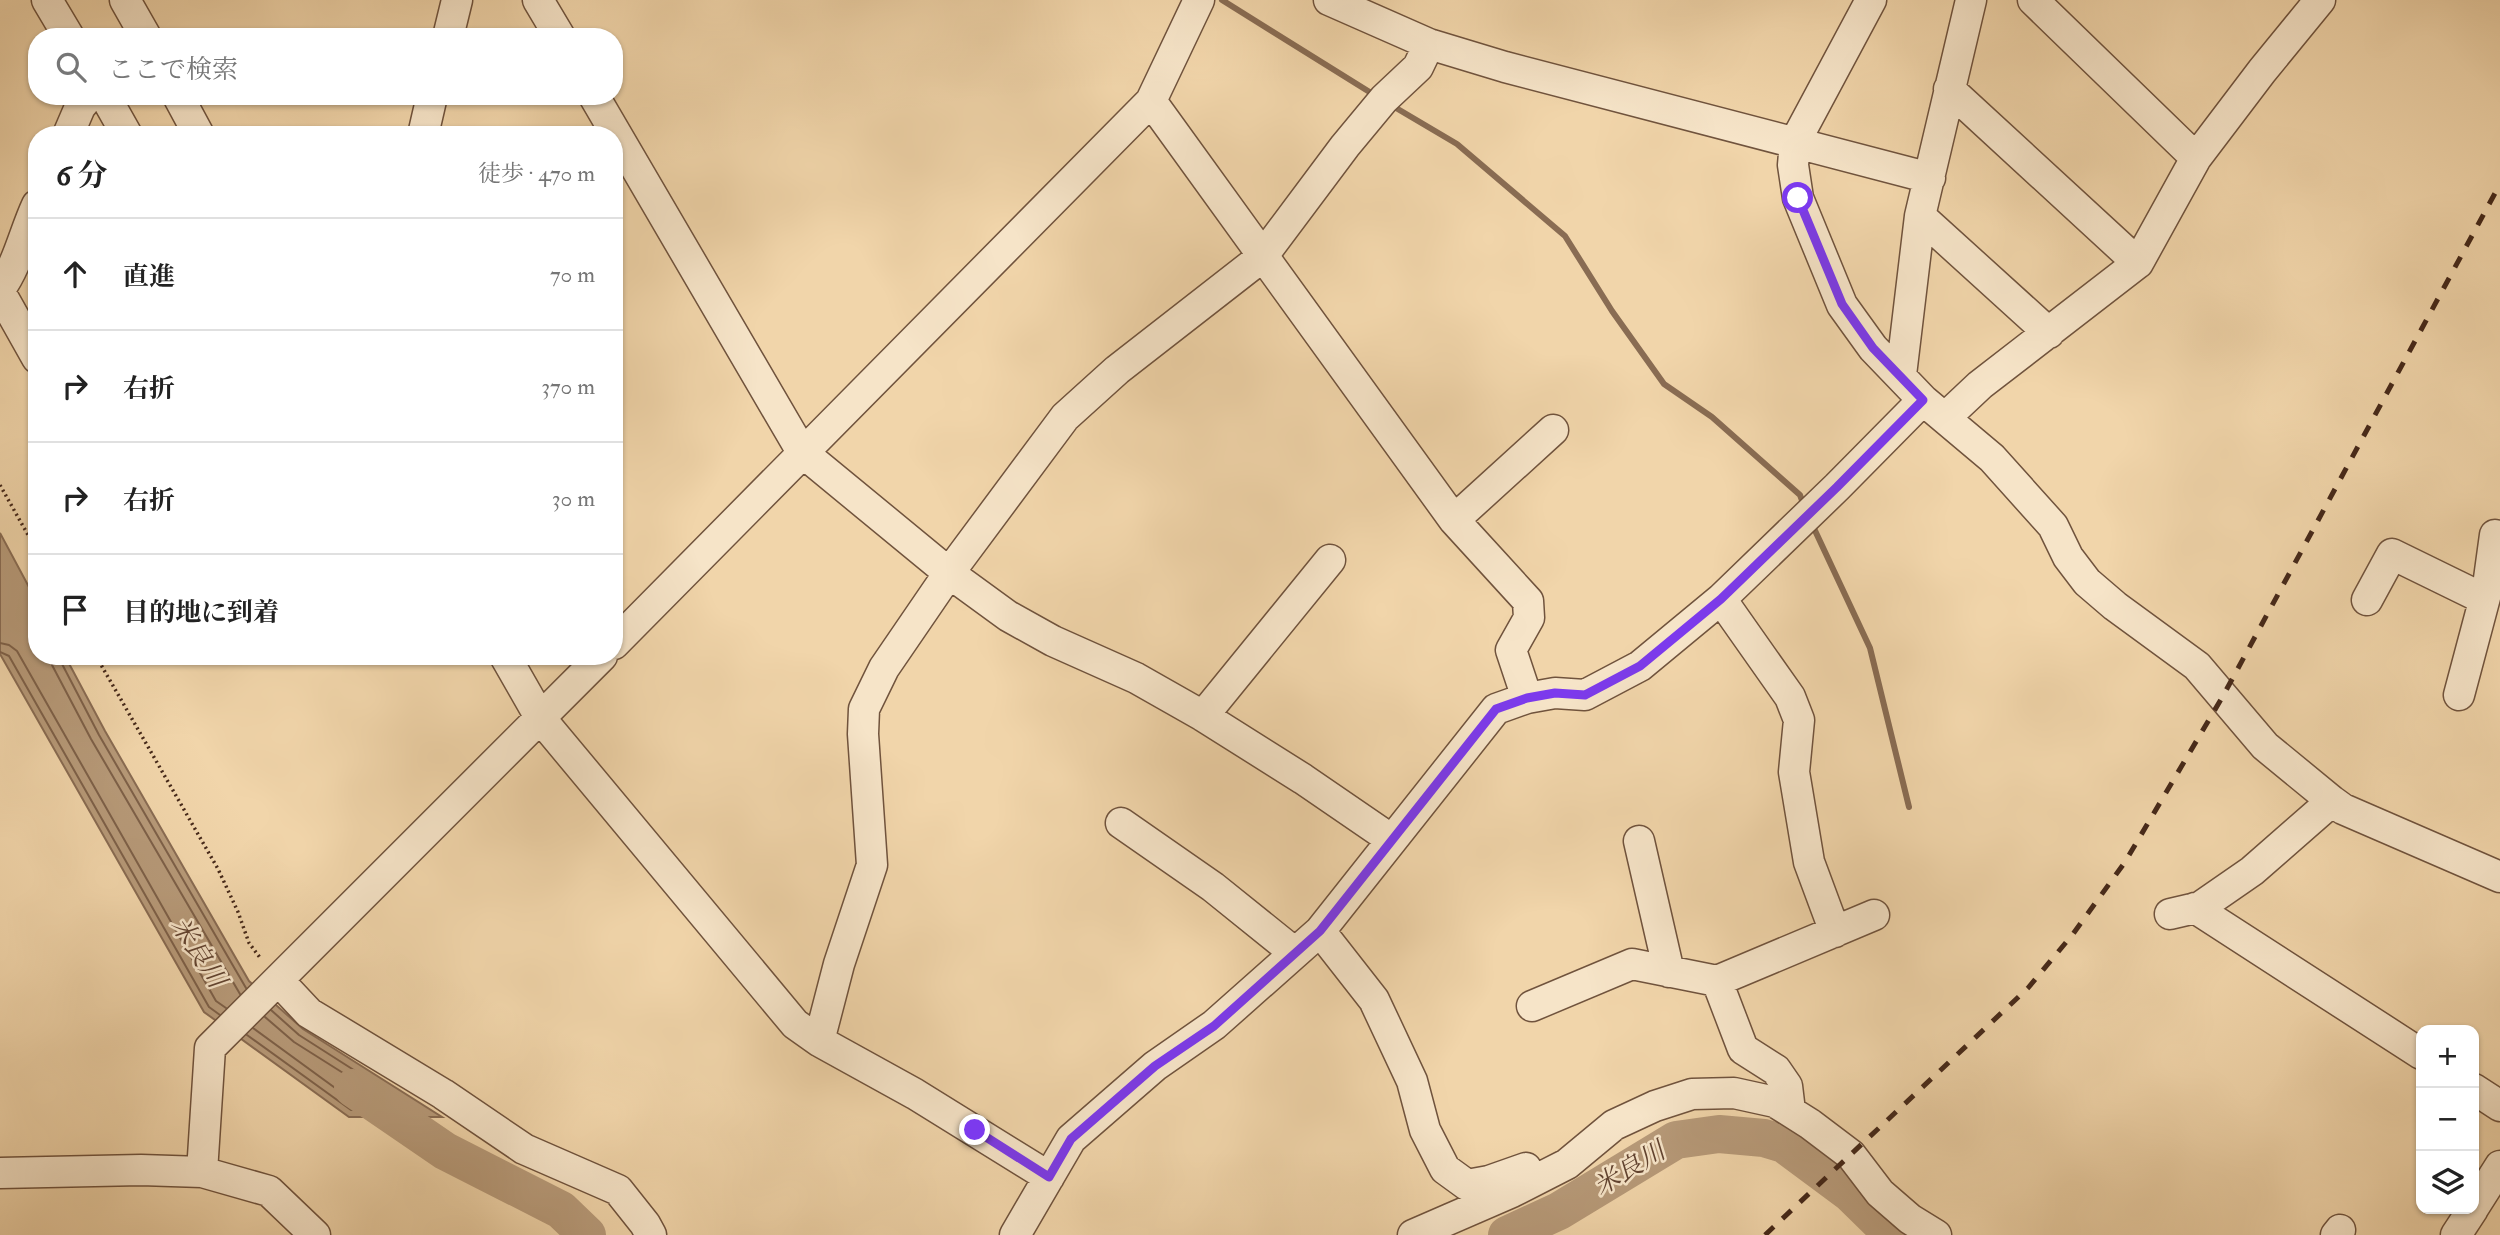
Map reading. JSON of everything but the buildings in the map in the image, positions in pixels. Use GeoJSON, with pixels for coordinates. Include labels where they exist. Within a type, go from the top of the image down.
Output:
{"type":"FeatureCollection","features":[{"type":"Feature","properties":{"kind":"street"},"geometry":{"type":"LineString","coordinates":[[47,0],[64,28]]}},
{"type":"Feature","properties":{"kind":"street"},"geometry":{"type":"LineString","coordinates":[[125,0],[141,28]]}},
{"type":"Feature","properties":{"kind":"street"},"geometry":{"type":"LineString","coordinates":[[450,28],[457,0]]}},
{"type":"Feature","properties":{"kind":"street"},"geometry":{"type":"LineString","coordinates":[[538,0],[555,28]]}},
{"type":"Feature","properties":{"kind":"street"},"geometry":{"type":"LineString","coordinates":[[623,635],[1151,101],[1199,0]]}},
{"type":"Feature","properties":{"kind":"street"},"geometry":{"type":"LineString","coordinates":[[1329,0],[1429,44],[1505,67],[1930,178]]}},
{"type":"Feature","properties":{"kind":"street"},"geometry":{"type":"LineString","coordinates":[[1871,0],[1795,142],[1793,165],[1798,198],[1842,304],[1873,348],[1935,408],[1993,458],[2053,526],[2068,557],[2087,582],[2197,666],[2265,746],[2343,809],[2500,877]]}},
{"type":"Feature","properties":{"kind":"street"},"geometry":{"type":"LineString","coordinates":[[1901,375],[1920,216],[1971,0]]}},
{"type":"Feature","properties":{"kind":"street"},"geometry":{"type":"LineString","coordinates":[[2033,0],[2196,158]]}},
{"type":"Feature","properties":{"kind":"street"},"geometry":{"type":"LineString","coordinates":[[1015,1235],[1071,1139],[1155,1066],[1214,1026],[1320,931],[1496,709],[1527,698],[1555,693],[1585,695],[1640,666],[1721,599],[1837,487],[1935,408],[1980,385],[2138,263],[2196,158],[2320,0]]}},
{"type":"Feature","properties":{"kind":"street"},"geometry":{"type":"LineString","coordinates":[[819,1041],[839,964],[872,865],[863,734],[864,709],[884,668],[949,573],[1065,417],[1117,370],[1262,257],[1345,146],[1384,99],[1418,67],[1429,44]]}},
{"type":"Feature","properties":{"kind":"street"},"geometry":{"type":"LineString","coordinates":[[1950,89],[2138,263]]}},
{"type":"Feature","properties":{"kind":"street"},"geometry":{"type":"LineString","coordinates":[[1151,101],[1454,520],[1528,601],[1529,618],[1511,650],[1527,698]]}},
{"type":"Feature","properties":{"kind":"street"},"geometry":{"type":"LineString","coordinates":[[72,126],[82,105]]}},
{"type":"Feature","properties":{"kind":"street"},"geometry":{"type":"LineString","coordinates":[[109,105],[122,126]]}},
{"type":"Feature","properties":{"kind":"street"},"geometry":{"type":"LineString","coordinates":[[183,105],[194,126]]}},
{"type":"Feature","properties":{"kind":"street"},"geometry":{"type":"LineString","coordinates":[[425,126],[430,105]]}},
{"type":"Feature","properties":{"kind":"street"},"geometry":{"type":"LineString","coordinates":[[599,105],[611,126]]}},
{"type":"Feature","properties":{"kind":"street"},"geometry":{"type":"LineString","coordinates":[[623,146],[802,453],[949,573],[1008,616],[1053,641],[1136,678],[1203,716],[1303,779],[1392,840]]}},
{"type":"Feature","properties":{"kind":"street"},"geometry":{"type":"LineString","coordinates":[[1920,216],[2049,333]]}},
{"type":"Feature","properties":{"kind":"street"},"geometry":{"type":"LineString","coordinates":[[28,224],[13,271],[0,291],[28,342]]}},
{"type":"Feature","properties":{"kind":"street"},"geometry":{"type":"LineString","coordinates":[[1454,520],[1553,430]]}},
{"type":"Feature","properties":{"kind":"street"},"geometry":{"type":"LineString","coordinates":[[2459,695],[2491,591],[2495,535]]}},
{"type":"Feature","properties":{"kind":"street"},"geometry":{"type":"LineString","coordinates":[[2367,600],[2392,554],[2491,591]]}},
{"type":"Feature","properties":{"kind":"street"},"geometry":{"type":"LineString","coordinates":[[1203,716],[1330,560]]}},
{"type":"Feature","properties":{"kind":"street"},"geometry":{"type":"LineString","coordinates":[[1721,599],[1790,696],[1799,720],[1794,772],[1809,862],[1835,932]]}},
{"type":"Feature","properties":{"kind":"street"},"geometry":{"type":"LineString","coordinates":[[510,665],[541,719],[795,1024],[819,1041],[915,1094],[1049,1177]]}},
{"type":"Feature","properties":{"kind":"street"},"geometry":{"type":"LineString","coordinates":[[202,1172],[209,1048],[593,665]]}},
{"type":"Feature","properties":{"kind":"street"},"geometry":{"type":"LineString","coordinates":[[2332,801],[2252,871],[2200,906],[2182,911],[2416,1051]]}},
{"type":"Feature","properties":{"kind":"street"},"geometry":{"type":"LineString","coordinates":[[1121,824],[1213,887],[1295,953]]}},
{"type":"Feature","properties":{"kind":"street"},"geometry":{"type":"LineString","coordinates":[[1639,841],[1669,972]]}},
{"type":"Feature","properties":{"kind":"street"},"geometry":{"type":"LineString","coordinates":[[1532,1006],[1632,964],[1717,981],[1874,915]]}},
{"type":"Feature","properties":{"kind":"street"},"geometry":{"type":"LineString","coordinates":[[1320,931],[1374,1000],[1412,1081],[1424,1130],[1445,1169],[1467,1185],[1489,1181],[1527,1168],[1567,1164]]}},
{"type":"Feature","properties":{"kind":"street"},"geometry":{"type":"LineString","coordinates":[[278,981],[309,1013],[443,1094],[479,1121],[524,1149],[618,1191],[651,1235]]}},
{"type":"Feature","properties":{"kind":"street"},"geometry":{"type":"LineString","coordinates":[[1717,981],[1743,1049],[1776,1070],[1787,1086],[1790,1111]]}},
{"type":"Feature","properties":{"kind":"street"},"geometry":{"type":"LineString","coordinates":[[2479,1092],[2500,1106]]}},
{"type":"Feature","properties":{"kind":"street"},"geometry":{"type":"LineString","coordinates":[[1413,1235],[1512,1192],[1567,1164],[1614,1125],[1655,1106],[1692,1094],[1734,1093],[1774,1102],[1790,1111],[1851,1154],[1880,1193],[1910,1219],[1936,1235]]}},
{"type":"Feature","properties":{"kind":"street"},"geometry":{"type":"LineString","coordinates":[[2479,1199],[2500,1166]]}},
{"type":"Feature","properties":{"kind":"street"},"geometry":{"type":"LineString","coordinates":[[0,1173],[141,1170],[202,1172],[269,1191],[315,1235]]}},
{"type":"Feature","properties":{"kind":"street"},"geometry":{"type":"LineString","coordinates":[[2456,1235],[2469,1214]]}},
{"type":"Feature","properties":{"kind":"path"},"geometry":{"type":"LineString","coordinates":[[0,485],[28,535]]}},
{"type":"Feature","properties":{"kind":"path"},"geometry":{"type":"LineString","coordinates":[[101,665],[212,858],[238,912],[249,943],[278,981]]}},
{"type":"Feature","properties":{"kind":"water"},"geometry":{"type":"Polygon","coordinates":[[[0,533],[28,585],[28,665],[70,665],[249,981],[303,1029],[442,1117],[349,1117],[204,1012],[0,654],[0,533]]]}},
{"type":"Feature","properties":{"kind":"waterway"},"geometry":{"type":"LineString","coordinates":[[1222,0],[1376,96]]}},
{"type":"Feature","properties":{"kind":"waterway"},"geometry":{"type":"LineString","coordinates":[[1391,105],[1457,144],[1565,236],[1612,311],[1664,384],[1712,417],[1800,495],[1804,506]]}},
{"type":"Feature","properties":{"kind":"waterway"},"geometry":{"type":"LineString","coordinates":[[1811,522],[1870,648],[1909,807]]}},
{"type":"Feature","properties":{"kind":"waterway","name":"米良川"},"geometry":{"type":"LineString","coordinates":[[353,1088],[445,1151],[561,1210],[587,1235]]}},
{"type":"Feature","properties":{"kind":"waterway","name":"米良川"},"geometry":{"type":"LineString","coordinates":[[1507,1235],[1559,1211],[1676,1140],[1719,1134],[1764,1138],[1784,1144],[1850,1193],[1893,1235]]}},
{"type":"Feature","properties":{"kind":"railway"},"geometry":{"type":"LineString","coordinates":[[1765,1235],[2028,988],[2073,934],[2125,862],[2223,696],[2500,184]]}},
{"type":"Feature","properties":{"kind":"route"},"geometry":{"type":"LineString","coordinates":[[975,1130],[1049,1177],[1071,1139],[1155,1066],[1214,1026],[1320,931],[1496,709],[1527,698],[1555,693],[1585,695],[1640,666],[1721,599],[1923,400],[1873,348],[1842,304],[1798,198]]}}]}
